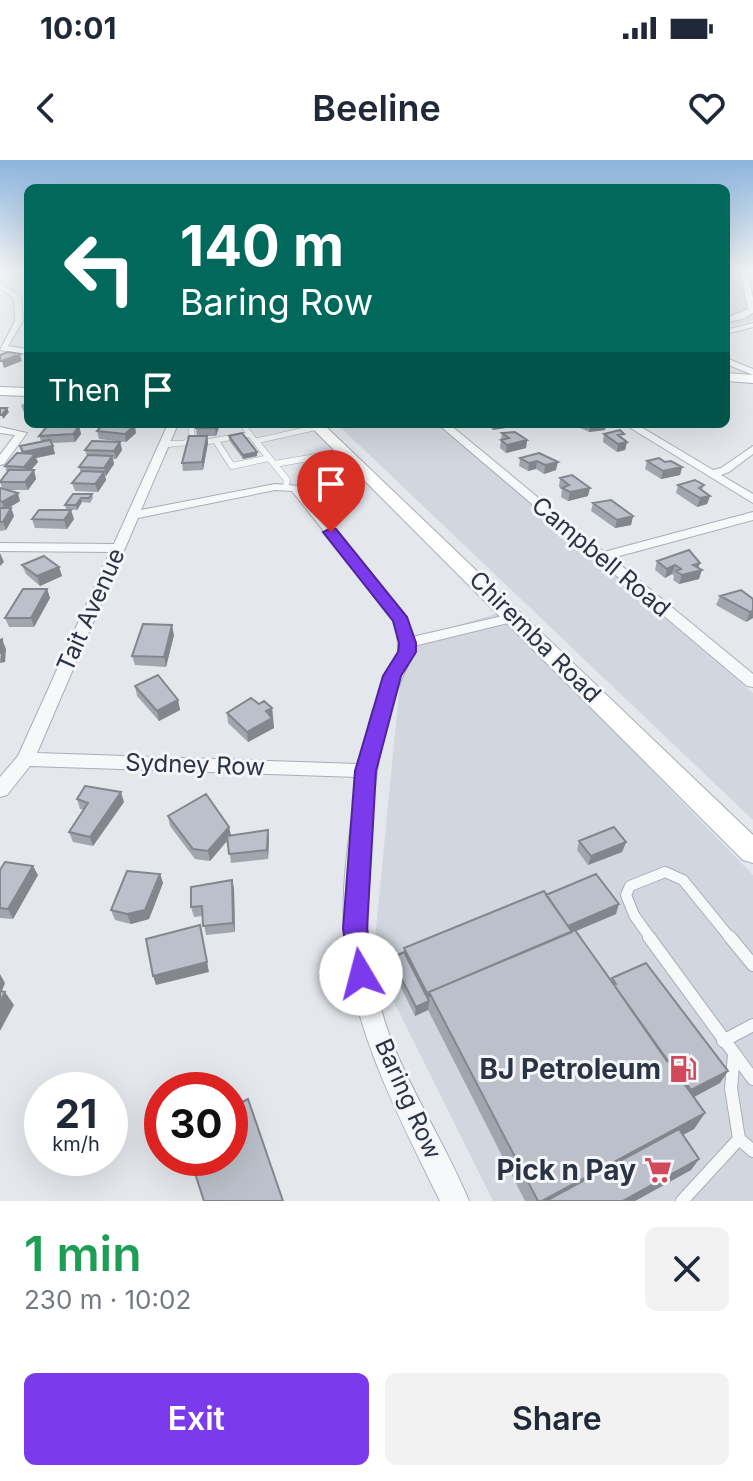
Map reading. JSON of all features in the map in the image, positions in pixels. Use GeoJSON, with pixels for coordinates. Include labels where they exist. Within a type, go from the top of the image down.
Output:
{"type":"FeatureCollection","features":[{"type":"Feature","properties":{"kind":"main road"},"geometry":{"type":"LineString","coordinates":[[730,377],[753,379]]}},
{"type":"Feature","properties":{"kind":"main road"},"geometry":{"type":"LineString","coordinates":[[0,391],[24,392]]}},
{"type":"Feature","properties":{"kind":"main road","name":"Chiremba Road"},"geometry":{"type":"LineString","coordinates":[[319,428],[753,852]]}},
{"type":"Feature","properties":{"kind":"street"},"geometry":{"type":"LineString","coordinates":[[23,320],[3,345],[5,350],[24,352]]}},
{"type":"Feature","properties":{"kind":"street"},"geometry":{"type":"LineString","coordinates":[[730,331],[753,325]]}},
{"type":"Feature","properties":{"kind":"street"},"geometry":{"type":"LineString","coordinates":[[730,363],[753,372]]}},
{"type":"Feature","properties":{"kind":"street","name":"Tait Avenue"},"geometry":{"type":"LineString","coordinates":[[0,790],[25,759],[171,428]]}},
{"type":"Feature","properties":{"kind":"street","name":"Campbell Road"},"geometry":{"type":"LineString","coordinates":[[447,428],[753,682]]}},
{"type":"Feature","properties":{"kind":"street"},"geometry":{"type":"LineString","coordinates":[[636,428],[753,499]]}},
{"type":"Feature","properties":{"kind":"street"},"geometry":{"type":"LineString","coordinates":[[0,430],[22,433],[0,462]]}},
{"type":"Feature","properties":{"kind":"street"},"geometry":{"type":"LineString","coordinates":[[712,474],[725,470],[753,449]]}},
{"type":"Feature","properties":{"kind":"street"},"geometry":{"type":"LineString","coordinates":[[133,515],[286,485],[295,488],[402,621],[408,643],[515,617]]}},
{"type":"Feature","properties":{"kind":"street"},"geometry":{"type":"LineString","coordinates":[[599,557],[753,516]]}},
{"type":"Feature","properties":{"kind":"street"},"geometry":{"type":"LineString","coordinates":[[0,547],[118,548]]}},
{"type":"Feature","properties":{"kind":"street","name":"Baring Row"},"geometry":{"type":"LineString","coordinates":[[408,643],[407,652],[392,676],[365,771],[355,929],[361,974],[378,1035],[455,1201]]}},
{"type":"Feature","properties":{"kind":"street","name":"Sydney Row"},"geometry":{"type":"LineString","coordinates":[[25,759],[365,771]]}},
{"type":"Feature","properties":{"kind":"lane"},"geometry":{"type":"LineString","coordinates":[[186,442],[192,437],[191,428]]}},
{"type":"Feature","properties":{"kind":"lane"},"geometry":{"type":"LineString","coordinates":[[245,428],[287,480],[286,485]]}},
{"type":"Feature","properties":{"kind":"lane"},"geometry":{"type":"LineString","coordinates":[[256,441],[305,428]]}},
{"type":"Feature","properties":{"kind":"lane"},"geometry":{"type":"LineString","coordinates":[[164,444],[216,441],[250,434]]}},
{"type":"Feature","properties":{"kind":"lane"},"geometry":{"type":"LineString","coordinates":[[216,441],[232,466],[346,452]]}},
{"type":"Feature","properties":{"kind":"lane"},"geometry":{"type":"LineString","coordinates":[[753,965],[683,880],[665,872],[630,886],[626,895],[634,915],[753,1079]]}},
{"type":"Feature","properties":{"kind":"lane"},"geometry":{"type":"LineString","coordinates":[[723,1041],[753,1025]]}},
{"type":"Feature","properties":{"kind":"lane"},"geometry":{"type":"LineString","coordinates":[[734,1055],[731,1088],[739,1139],[753,1151]]}},
{"type":"Feature","properties":{"kind":"lane"},"geometry":{"type":"LineString","coordinates":[[682,1201],[739,1139]]}},
{"type":"Feature","properties":{"kind":"shaded area"},"geometry":{"type":"Polygon","coordinates":[[[730,318],[753,318],[730,326],[730,318]]]}},
{"type":"Feature","properties":{"kind":"shaded area"},"geometry":{"type":"Polygon","coordinates":[[[341,428],[443,428],[753,693],[753,820],[341,428]]]}},
{"type":"Feature","properties":{"kind":"shaded area"},"geometry":{"type":"Polygon","coordinates":[[[499,613],[753,875],[753,1201],[493,1201],[373,960],[404,641],[499,613]]]}},
{"type":"Feature","properties":{"kind":"building"},"geometry":{"type":"Polygon","coordinates":[[[8,352],[20,354],[0,361],[0,355],[8,352]]]}},
{"type":"Feature","properties":{"kind":"building"},"geometry":{"type":"Polygon","coordinates":[[[46,428],[78,428],[73,434],[39,436],[46,428]]]}},
{"type":"Feature","properties":{"kind":"building"},"geometry":{"type":"Polygon","coordinates":[[[100,428],[132,428],[125,434],[97,431],[100,428]]]}},
{"type":"Feature","properties":{"kind":"building"},"geometry":{"type":"Polygon","coordinates":[[[620,430],[624,434],[618,435],[627,442],[618,444],[604,434],[620,430]]]}},
{"type":"Feature","properties":{"kind":"building"},"geometry":{"type":"Polygon","coordinates":[[[515,432],[527,440],[507,445],[501,440],[509,438],[502,433],[515,432]]]}},
{"type":"Feature","properties":{"kind":"building"},"geometry":{"type":"Polygon","coordinates":[[[242,433],[257,452],[243,455],[229,436],[242,433]]]}},
{"type":"Feature","properties":{"kind":"building"},"geometry":{"type":"Polygon","coordinates":[[[189,436],[207,436],[202,462],[182,463],[189,436]]]}},
{"type":"Feature","properties":{"kind":"building"},"geometry":{"type":"Polygon","coordinates":[[[50,440],[53,446],[23,452],[20,446],[50,440]]]}},
{"type":"Feature","properties":{"kind":"building"},"geometry":{"type":"Polygon","coordinates":[[[92,441],[120,442],[114,451],[85,450],[92,441]]]}},
{"type":"Feature","properties":{"kind":"building"},"geometry":{"type":"Polygon","coordinates":[[[17,453],[35,454],[24,467],[5,466],[17,453]]]}},
{"type":"Feature","properties":{"kind":"building"},"geometry":{"type":"Polygon","coordinates":[[[539,453],[558,462],[545,465],[520,458],[539,453]]]}},
{"type":"Feature","properties":{"kind":"building"},"geometry":{"type":"Polygon","coordinates":[[[88,455],[112,456],[104,468],[79,467],[88,455]]]}},
{"type":"Feature","properties":{"kind":"building"},"geometry":{"type":"Polygon","coordinates":[[[659,458],[682,467],[663,471],[647,461],[659,458]]]}},
{"type":"Feature","properties":{"kind":"building"},"geometry":{"type":"Polygon","coordinates":[[[9,470],[34,470],[25,482],[0,482],[9,470]]]}},
{"type":"Feature","properties":{"kind":"building"},"geometry":{"type":"Polygon","coordinates":[[[82,471],[104,472],[95,484],[72,483],[82,471]]]}},
{"type":"Feature","properties":{"kind":"building"},"geometry":{"type":"Polygon","coordinates":[[[572,475],[590,488],[570,492],[562,488],[569,485],[560,478],[572,475]]]}},
{"type":"Feature","properties":{"kind":"building"},"geometry":{"type":"Polygon","coordinates":[[[695,480],[704,485],[699,488],[710,496],[700,498],[678,485],[695,480]]]}},
{"type":"Feature","properties":{"kind":"building"},"geometry":{"type":"Polygon","coordinates":[[[0,488],[18,493],[2,502],[0,488]]]}},
{"type":"Feature","properties":{"kind":"building"},"geometry":{"type":"Polygon","coordinates":[[[73,494],[92,494],[89,498],[81,498],[76,505],[65,505],[73,494]]]}},
{"type":"Feature","properties":{"kind":"building"},"geometry":{"type":"Polygon","coordinates":[[[611,500],[633,516],[617,520],[593,503],[611,500]]]}},
{"type":"Feature","properties":{"kind":"building"},"geometry":{"type":"Polygon","coordinates":[[[0,508],[11,508],[3,522],[0,522],[0,508]]]}},
{"type":"Feature","properties":{"kind":"building"},"geometry":{"type":"Polygon","coordinates":[[[39,510],[71,510],[64,520],[32,519],[39,510]]]}},
{"type":"Feature","properties":{"kind":"building"},"geometry":{"type":"Polygon","coordinates":[[[689,550],[700,563],[693,565],[702,570],[682,575],[676,571],[681,569],[675,565],[667,569],[657,561],[689,550]]]}},
{"type":"Feature","properties":{"kind":"building"},"geometry":{"type":"Polygon","coordinates":[[[44,556],[59,567],[37,576],[22,565],[44,556]]]}},
{"type":"Feature","properties":{"kind":"building"},"geometry":{"type":"Polygon","coordinates":[[[23,589],[47,589],[31,618],[5,618],[23,589]]]}},
{"type":"Feature","properties":{"kind":"building"},"geometry":{"type":"Polygon","coordinates":[[[741,590],[753,599],[753,611],[720,596],[741,590]]]}},
{"type":"Feature","properties":{"kind":"building"},"geometry":{"type":"Polygon","coordinates":[[[143,624],[172,625],[164,657],[132,656],[143,624]]]}},
{"type":"Feature","properties":{"kind":"building"},"geometry":{"type":"Polygon","coordinates":[[[158,675],[178,700],[157,711],[135,686],[158,675]]]}},
{"type":"Feature","properties":{"kind":"building"},"geometry":{"type":"Polygon","coordinates":[[[251,698],[259,704],[264,701],[272,708],[266,711],[272,718],[247,732],[227,713],[251,698]]]}},
{"type":"Feature","properties":{"kind":"building"},"geometry":{"type":"Polygon","coordinates":[[[85,786],[121,792],[90,837],[69,832],[88,803],[77,799],[85,786]]]}},
{"type":"Feature","properties":{"kind":"building"},"geometry":{"type":"Polygon","coordinates":[[[206,794],[229,827],[208,851],[193,849],[168,816],[206,794]]]}},
{"type":"Feature","properties":{"kind":"building"},"geometry":{"type":"Polygon","coordinates":[[[614,827],[626,842],[591,856],[579,841],[614,827]]]}},
{"type":"Feature","properties":{"kind":"building"},"geometry":{"type":"Polygon","coordinates":[[[268,830],[267,850],[229,854],[227,836],[268,830]]]}},
{"type":"Feature","properties":{"kind":"building"},"geometry":{"type":"Polygon","coordinates":[[[5,862],[33,866],[8,909],[0,908],[0,870],[5,862]]]}},
{"type":"Feature","properties":{"kind":"building"},"geometry":{"type":"Polygon","coordinates":[[[127,871],[160,874],[145,910],[127,914],[111,910],[127,871]]]}},
{"type":"Feature","properties":{"kind":"building"},"geometry":{"type":"Polygon","coordinates":[[[596,874],[619,904],[568,926],[546,895],[596,874]]]}},
{"type":"Feature","properties":{"kind":"building"},"geometry":{"type":"Polygon","coordinates":[[[232,880],[233,923],[203,926],[202,906],[191,907],[191,887],[232,880]]]}},
{"type":"Feature","properties":{"kind":"building"},"geometry":{"type":"Polygon","coordinates":[[[544,891],[572,932],[429,992],[429,997],[404,948],[544,891]]]}},
{"type":"Feature","properties":{"kind":"building"},"geometry":{"type":"Polygon","coordinates":[[[200,925],[207,962],[153,976],[146,939],[200,925]]]}},
{"type":"Feature","properties":{"kind":"building"},"geometry":{"type":"Polygon","coordinates":[[[575,930],[705,1113],[538,1201],[429,992],[575,930]]]}},
{"type":"Feature","properties":{"kind":"building"},"geometry":{"type":"Polygon","coordinates":[[[404,952],[429,1001],[416,1007],[391,958],[404,952]]]}},
{"type":"Feature","properties":{"kind":"building"},"geometry":{"type":"Polygon","coordinates":[[[646,963],[728,1071],[691,1090],[670,1059],[667,1061],[612,978],[646,963]]]}},
{"type":"Feature","properties":{"kind":"building"},"geometry":{"type":"Polygon","coordinates":[[[248,1099],[283,1201],[204,1201],[196,1176],[248,1176],[248,1099]]]}},
{"type":"Feature","properties":{"kind":"building"},"geometry":{"type":"Polygon","coordinates":[[[679,1129],[699,1159],[623,1201],[546,1201],[679,1129]]]}},
{"type":"Feature","properties":{"kind":"place","name":"BJ Petroleum"},"geometry":{"type":"Point","coordinates":[683,1069]}},
{"type":"Feature","properties":{"kind":"place","name":"Pick n Pay"},"geometry":{"type":"Point","coordinates":[658,1170]}},
{"type":"Feature","properties":{"kind":"route"},"geometry":{"type":"LineString","coordinates":[[331,532],[402,621],[408,643],[407,652],[392,676],[365,771],[355,929],[361,974]]}}]}
